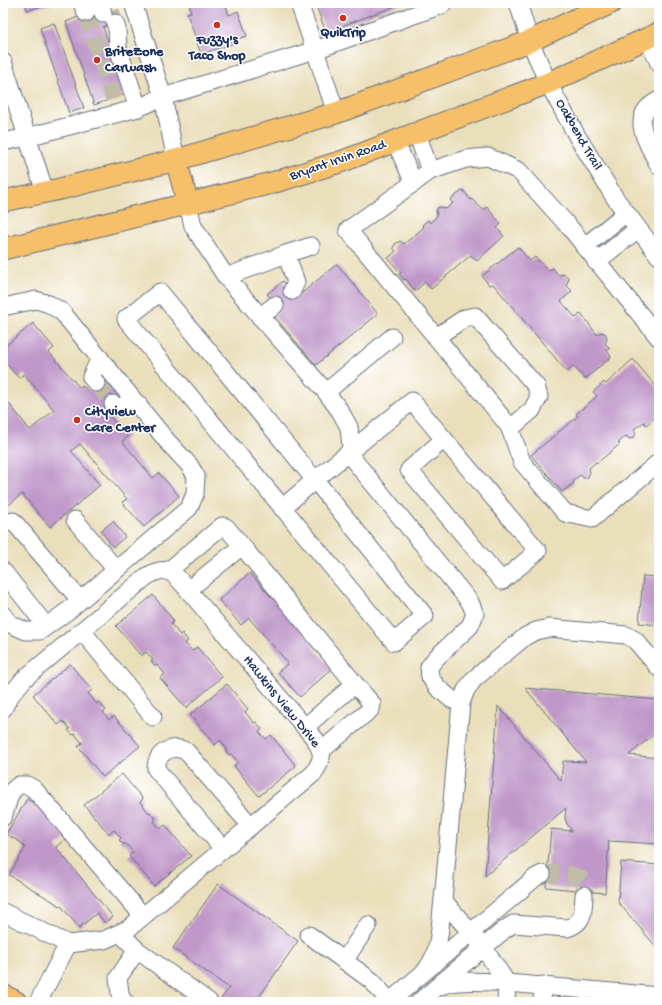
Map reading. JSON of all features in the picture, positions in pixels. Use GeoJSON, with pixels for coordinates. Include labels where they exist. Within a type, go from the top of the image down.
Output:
{"type":"FeatureCollection","features":[{"type":"Feature","properties":{"kind":"main road"},"geometry":{"type":"LineString","coordinates":[[3,202],[176,160],[336,113],[530,41],[611,3]]}},
{"type":"Feature","properties":{"kind":"main road","name":"Bryant Irvin Road"},"geometry":{"type":"LineString","coordinates":[[3,249],[272,183],[343,161],[548,83],[653,36]]}},
{"type":"Feature","properties":{"kind":"main road"},"geometry":{"type":"LineString","coordinates":[[176,160],[188,204]]}},
{"type":"Feature","properties":{"kind":"main road"},"geometry":{"type":"LineString","coordinates":[[3,995],[16,1002]]}},
{"type":"Feature","properties":{"kind":"street"},"geometry":{"type":"LineString","coordinates":[[133,3],[163,97],[176,160]]}},
{"type":"Feature","properties":{"kind":"street"},"geometry":{"type":"LineString","coordinates":[[299,3],[336,113]]}},
{"type":"Feature","properties":{"kind":"street"},"geometry":{"type":"LineString","coordinates":[[3,142],[28,137],[116,106],[138,108],[163,97],[315,50],[442,5],[443,3]]}},
{"type":"Feature","properties":{"kind":"street","name":"Oakbend Trail"},"geometry":{"type":"LineString","coordinates":[[518,3],[530,41],[548,83],[577,136],[615,198],[658,253]]}},
{"type":"Feature","properties":{"kind":"street"},"geometry":{"type":"LineString","coordinates":[[108,13],[117,29],[118,48],[138,108]]}},
{"type":"Feature","properties":{"kind":"street"},"geometry":{"type":"LineString","coordinates":[[653,36],[659,63]]}},
{"type":"Feature","properties":{"kind":"street"},"geometry":{"type":"LineString","coordinates":[[3,62],[45,192]]}},
{"type":"Feature","properties":{"kind":"street"},"geometry":{"type":"LineString","coordinates":[[659,100],[645,110],[641,120],[643,131],[659,166]]}},
{"type":"Feature","properties":{"kind":"street"},"geometry":{"type":"LineString","coordinates":[[417,133],[430,171]]}},
{"type":"Feature","properties":{"kind":"street"},"geometry":{"type":"LineString","coordinates":[[395,141],[414,183]]}},
{"type":"Feature","properties":{"kind":"street"},"geometry":{"type":"LineString","coordinates":[[659,338],[519,171],[488,157],[466,160],[430,171],[348,230],[509,426],[522,462],[565,513],[592,519],[659,462]]}},
{"type":"Feature","properties":{"kind":"street"},"geometry":{"type":"LineString","coordinates":[[188,204],[193,226],[226,277],[340,410],[349,427],[352,458],[470,602],[475,614],[470,626],[436,658],[429,667],[430,676],[437,687],[452,699],[461,702]]}},
{"type":"Feature","properties":{"kind":"street"},"geometry":{"type":"LineString","coordinates":[[584,247],[626,213]]}},
{"type":"Feature","properties":{"kind":"street"},"geometry":{"type":"LineString","coordinates":[[596,262],[638,229]]}},
{"type":"Feature","properties":{"kind":"street"},"geometry":{"type":"LineString","coordinates":[[226,277],[311,246]]}},
{"type":"Feature","properties":{"kind":"street"},"geometry":{"type":"LineString","coordinates":[[286,254],[296,282],[292,291]]}},
{"type":"Feature","properties":{"kind":"street"},"geometry":{"type":"LineString","coordinates":[[160,292],[315,480],[425,616],[394,642],[126,319],[160,292]]}},
{"type":"Feature","properties":{"kind":"street"},"geometry":{"type":"LineString","coordinates":[[3,307],[36,300],[49,304],[62,312],[190,466],[196,476],[195,494],[189,508],[80,600],[46,626],[40,630],[26,631],[10,624],[3,615]]}},
{"type":"Feature","properties":{"kind":"street"},"geometry":{"type":"LineString","coordinates":[[260,317],[275,305]]}},
{"type":"Feature","properties":{"kind":"street"},"geometry":{"type":"LineString","coordinates":[[436,337],[465,318],[475,316],[536,386],[539,397],[532,410],[510,429]]}},
{"type":"Feature","properties":{"kind":"street"},"geometry":{"type":"LineString","coordinates":[[326,392],[392,336]]}},
{"type":"Feature","properties":{"kind":"street"},"geometry":{"type":"LineString","coordinates":[[96,384],[90,377],[100,358]]}},
{"type":"Feature","properties":{"kind":"street"},"geometry":{"type":"LineString","coordinates":[[282,508],[412,401],[444,439],[538,551],[502,581],[409,470],[444,439]]}},
{"type":"Feature","properties":{"kind":"street"},"geometry":{"type":"LineString","coordinates":[[113,404],[116,407],[138,404]]}},
{"type":"Feature","properties":{"kind":"street"},"geometry":{"type":"LineString","coordinates":[[75,520],[116,570]]}},
{"type":"Feature","properties":{"kind":"street"},"geometry":{"type":"LineString","coordinates":[[13,521],[80,600]]}},
{"type":"Feature","properties":{"kind":"street"},"geometry":{"type":"LineString","coordinates":[[3,709],[10,696],[24,679],[82,630],[146,577],[156,571],[168,571],[222,526],[226,527],[372,704],[371,709],[322,750]]}},
{"type":"Feature","properties":{"kind":"street"},"geometry":{"type":"LineString","coordinates":[[188,590],[242,546]]}},
{"type":"Feature","properties":{"kind":"street"},"geometry":{"type":"LineString","coordinates":[[3,571],[46,626]]}},
{"type":"Feature","properties":{"kind":"street","name":"Hawkins View Drive"},"geometry":{"type":"LineString","coordinates":[[68,944],[104,940],[128,929],[314,773],[320,762],[322,750],[315,739],[178,578],[168,571]]}},
{"type":"Feature","properties":{"kind":"street"},"geometry":{"type":"LineString","coordinates":[[421,975],[434,957],[443,900],[461,702],[466,690],[474,679],[526,636],[536,631],[549,628],[626,635],[635,640],[659,668]]}},
{"type":"Feature","properties":{"kind":"street"},"geometry":{"type":"LineString","coordinates":[[82,630],[154,717]]}},
{"type":"Feature","properties":{"kind":"street"},"geometry":{"type":"LineString","coordinates":[[304,727],[355,684]]}},
{"type":"Feature","properties":{"kind":"street"},"geometry":{"type":"LineString","coordinates":[[223,850],[156,769],[158,759],[170,748],[186,751],[251,826]]}},
{"type":"Feature","properties":{"kind":"street"},"geometry":{"type":"LineString","coordinates":[[3,817],[14,790],[19,785],[27,785],[34,789],[143,916]]}},
{"type":"Feature","properties":{"kind":"street"},"geometry":{"type":"LineString","coordinates":[[309,935],[372,981],[389,1002],[536,877],[542,874]]}},
{"type":"Feature","properties":{"kind":"street"},"geometry":{"type":"LineString","coordinates":[[419,1002],[483,947],[513,924],[567,928],[574,926],[582,915],[584,895]]}},
{"type":"Feature","properties":{"kind":"street"},"geometry":{"type":"LineString","coordinates":[[443,900],[483,947],[508,983],[506,1002]]}},
{"type":"Feature","properties":{"kind":"street"},"geometry":{"type":"LineString","coordinates":[[3,912],[68,944],[38,1002]]}},
{"type":"Feature","properties":{"kind":"street"},"geometry":{"type":"LineString","coordinates":[[344,961],[368,925]]}},
{"type":"Feature","properties":{"kind":"street"},"geometry":{"type":"LineString","coordinates":[[120,933],[137,950],[209,1002]]}},
{"type":"Feature","properties":{"kind":"street"},"geometry":{"type":"LineString","coordinates":[[125,1002],[121,999],[118,978],[137,950]]}},
{"type":"Feature","properties":{"kind":"street"},"geometry":{"type":"LineString","coordinates":[[432,991],[444,984],[454,982],[508,983],[659,996]]}},
{"type":"Feature","properties":{"kind":"street"},"geometry":{"type":"LineString","coordinates":[[542,1002],[543,985]]}},
{"type":"Feature","properties":{"kind":"building"},"geometry":{"type":"Polygon","coordinates":[[[25,3],[52,3],[52,4],[27,10],[25,3]]]}},
{"type":"Feature","properties":{"kind":"building","name":"Fuzzy's Taco Shop"},"geometry":{"type":"Polygon","coordinates":[[[189,3],[219,3],[219,5],[225,3],[229,15],[238,11],[247,36],[231,41],[232,44],[201,54],[187,13],[191,12],[189,3]]]}},
{"type":"Feature","properties":{"kind":"building","name":"QuikTrip"},"geometry":{"type":"Polygon","coordinates":[[[315,3],[404,3],[326,32],[315,3]]]}},
{"type":"Feature","properties":{"kind":"building","name":"BriteZone Carwash"},"geometry":{"type":"Polygon","coordinates":[[[97,9],[99,15],[117,9],[121,20],[103,27],[126,94],[94,105],[66,22],[97,9]]]}},
{"type":"Feature","properties":{"kind":"building"},"geometry":{"type":"Polygon","coordinates":[[[54,23],[84,108],[69,113],[40,28],[54,23]]]}},
{"type":"Feature","properties":{"kind":"building"},"geometry":{"type":"Polygon","coordinates":[[[463,190],[471,200],[472,199],[483,210],[487,207],[501,224],[497,228],[504,236],[477,261],[471,255],[431,289],[425,282],[415,291],[406,279],[404,280],[399,274],[401,273],[388,258],[396,251],[393,248],[395,244],[400,241],[404,244],[424,227],[422,225],[428,220],[430,223],[437,216],[437,208],[441,207],[446,209],[453,203],[450,200],[463,190]]]}},
{"type":"Feature","properties":{"kind":"building"},"geometry":{"type":"Polygon","coordinates":[[[518,247],[530,261],[535,257],[549,271],[553,268],[559,276],[562,274],[567,276],[569,279],[566,285],[572,291],[561,301],[576,318],[581,313],[597,335],[601,332],[606,334],[607,340],[605,343],[610,348],[607,350],[611,357],[585,379],[573,366],[567,372],[493,284],[489,285],[482,276],[518,247]]]}},
{"type":"Feature","properties":{"kind":"building"},"geometry":{"type":"Polygon","coordinates":[[[337,264],[378,314],[316,365],[274,316],[280,311],[267,294],[283,281],[297,297],[337,264]]]}},
{"type":"Feature","properties":{"kind":"building","name":"Cityview Care Center"},"geometry":{"type":"Polygon","coordinates":[[[33,323],[54,348],[49,352],[80,388],[83,386],[88,391],[105,376],[123,396],[105,411],[128,437],[122,441],[153,478],[159,473],[179,496],[144,527],[122,502],[127,499],[80,444],[71,451],[100,485],[50,527],[22,494],[4,509],[8,513],[3,517],[3,396],[30,430],[54,410],[24,374],[19,378],[3,360],[3,348],[33,323]]]}},
{"type":"Feature","properties":{"kind":"building"},"geometry":{"type":"Polygon","coordinates":[[[633,359],[659,390],[659,414],[646,425],[644,422],[634,429],[636,434],[633,438],[630,439],[626,436],[618,443],[620,444],[589,468],[590,472],[588,477],[584,478],[580,475],[573,481],[574,483],[562,492],[531,455],[578,416],[576,414],[597,396],[593,392],[604,382],[606,384],[633,359]]]}},
{"type":"Feature","properties":{"kind":"building"},"geometry":{"type":"Polygon","coordinates":[[[113,521],[125,537],[113,547],[101,531],[113,521]]]}},
{"type":"Feature","properties":{"kind":"building"},"geometry":{"type":"Polygon","coordinates":[[[250,573],[271,597],[272,595],[314,644],[312,646],[332,669],[300,697],[278,672],[288,663],[249,618],[241,625],[219,600],[250,573]]]}},
{"type":"Feature","properties":{"kind":"building"},"geometry":{"type":"Polygon","coordinates":[[[643,576],[659,577],[659,625],[639,623],[643,576]]]}},
{"type":"Feature","properties":{"kind":"building"},"geometry":{"type":"Polygon","coordinates":[[[153,595],[174,621],[171,624],[180,635],[182,633],[188,641],[185,643],[192,651],[197,647],[222,677],[186,708],[160,678],[165,674],[157,665],[155,666],[151,661],[153,660],[146,652],[141,656],[116,626],[153,595]]]}},
{"type":"Feature","properties":{"kind":"building"},"geometry":{"type":"Polygon","coordinates":[[[70,664],[92,690],[88,693],[97,704],[99,702],[106,710],[103,712],[109,720],[114,716],[140,746],[103,777],[78,746],[82,743],[75,734],[73,735],[68,730],[70,729],[63,721],[58,725],[33,695],[70,664]]]}},
{"type":"Feature","properties":{"kind":"building"},"geometry":{"type":"Polygon","coordinates":[[[227,684],[248,709],[245,712],[254,723],[256,722],[262,729],[259,732],[266,739],[271,735],[296,766],[259,796],[234,766],[238,762],[231,754],[229,755],[225,750],[227,749],[220,740],[215,745],[190,715],[227,684]]]}},
{"type":"Feature","properties":{"kind":"building"},"geometry":{"type":"Polygon","coordinates":[[[525,688],[659,700],[659,730],[629,755],[659,758],[659,844],[609,841],[605,893],[546,887],[551,829],[572,831],[565,818],[566,808],[485,876],[498,706],[561,781],[563,761],[586,762],[525,688]]]}},
{"type":"Feature","properties":{"kind":"building"},"geometry":{"type":"Polygon","coordinates":[[[122,774],[143,799],[140,802],[156,819],[154,821],[160,829],[165,825],[191,856],[154,886],[129,856],[133,852],[125,843],[124,845],[119,840],[121,838],[114,830],[109,834],[84,805],[122,774]]]}},
{"type":"Feature","properties":{"kind":"building"},"geometry":{"type":"Polygon","coordinates":[[[27,799],[40,807],[66,838],[56,847],[113,917],[105,923],[97,913],[79,928],[62,907],[9,875],[25,848],[20,842],[6,834],[27,799]]]}},
{"type":"Feature","properties":{"kind":"building"},"geometry":{"type":"Polygon","coordinates":[[[621,862],[659,865],[659,950],[618,902],[621,862]]]}},
{"type":"Feature","properties":{"kind":"building"},"geometry":{"type":"Polygon","coordinates":[[[218,884],[298,941],[259,997],[261,999],[259,1002],[226,1002],[221,999],[229,988],[173,948],[218,884]]]}},
{"type":"Feature","properties":{"kind":"tunnel"},"geometry":{"type":"LineString","coordinates":[[111,11],[115,23]]}},
{"type":"Feature","properties":{"kind":"tunnel"},"geometry":{"type":"LineString","coordinates":[[86,13],[114,99]]}},
{"type":"Feature","properties":{"kind":"tunnel"},"geometry":{"type":"LineString","coordinates":[[96,383],[113,404]]}},
{"type":"Feature","properties":{"kind":"tunnel"},"geometry":{"type":"LineString","coordinates":[[542,874],[567,874],[579,878],[585,885],[584,895]]}},
{"type":"Feature","properties":{"kind":"place","name":"QuikTrip"},"geometry":{"type":"Point","coordinates":[343,18]}},
{"type":"Feature","properties":{"kind":"place","name":"Fuzzy's Taco Shop"},"geometry":{"type":"Point","coordinates":[217,25]}},
{"type":"Feature","properties":{"kind":"place","name":"BriteZone Carwash"},"geometry":{"type":"Point","coordinates":[97,60]}},
{"type":"Feature","properties":{"kind":"place","name":"Cityview Care Center"},"geometry":{"type":"Point","coordinates":[77,420]}}]}
